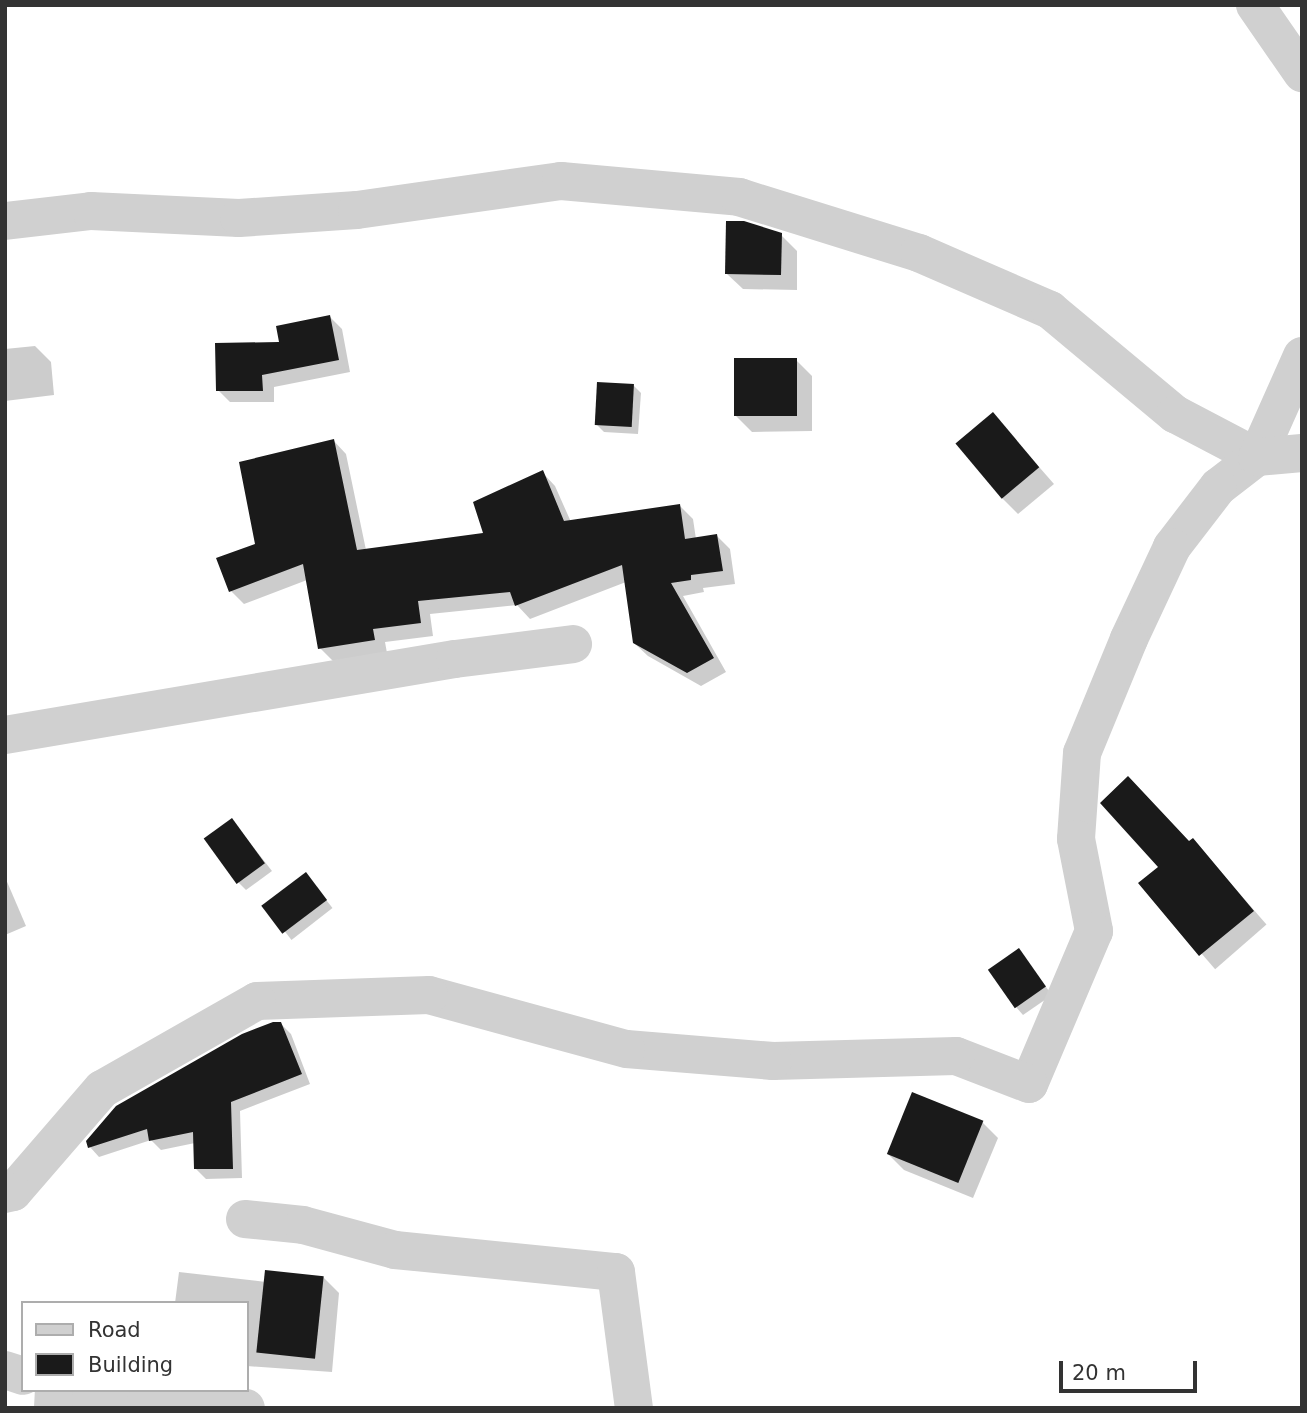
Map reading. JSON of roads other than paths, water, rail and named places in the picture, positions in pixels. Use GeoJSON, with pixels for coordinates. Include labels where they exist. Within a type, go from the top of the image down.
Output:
{"type":"FeatureCollection","features":[{"type":"Feature","properties":{"kind":"street"},"geometry":{"type":"LineString","coordinates":[[1255,5],[1302,73]]}},
{"type":"Feature","properties":{"kind":"street"},"geometry":{"type":"LineString","coordinates":[[5,220],[91,211],[239,218],[357,210],[561,181],[738,197],[919,253],[1050,310],[1175,414],[1257,457],[1302,453]]}},
{"type":"Feature","properties":{"kind":"street"},"geometry":{"type":"LineString","coordinates":[[5,1194],[13,1192],[102,1089],[257,1002],[429,995],[626,1049],[774,1061],[956,1056],[1029,1084],[1094,931],[1076,839],[1082,753],[1129,639],[1172,547],[1218,487],[1257,457],[1302,356]]}},
{"type":"Feature","properties":{"kind":"street"},"geometry":{"type":"LineString","coordinates":[[5,734],[455,659],[573,644]]}},
{"type":"Feature","properties":{"kind":"street"},"geometry":{"type":"LineString","coordinates":[[245,1219],[303,1225],[395,1250],[615,1272],[634,1408]]}},
{"type":"Feature","properties":{"kind":"street"},"geometry":{"type":"LineString","coordinates":[[88,1392],[146,1402],[246,1408]]}}]}
